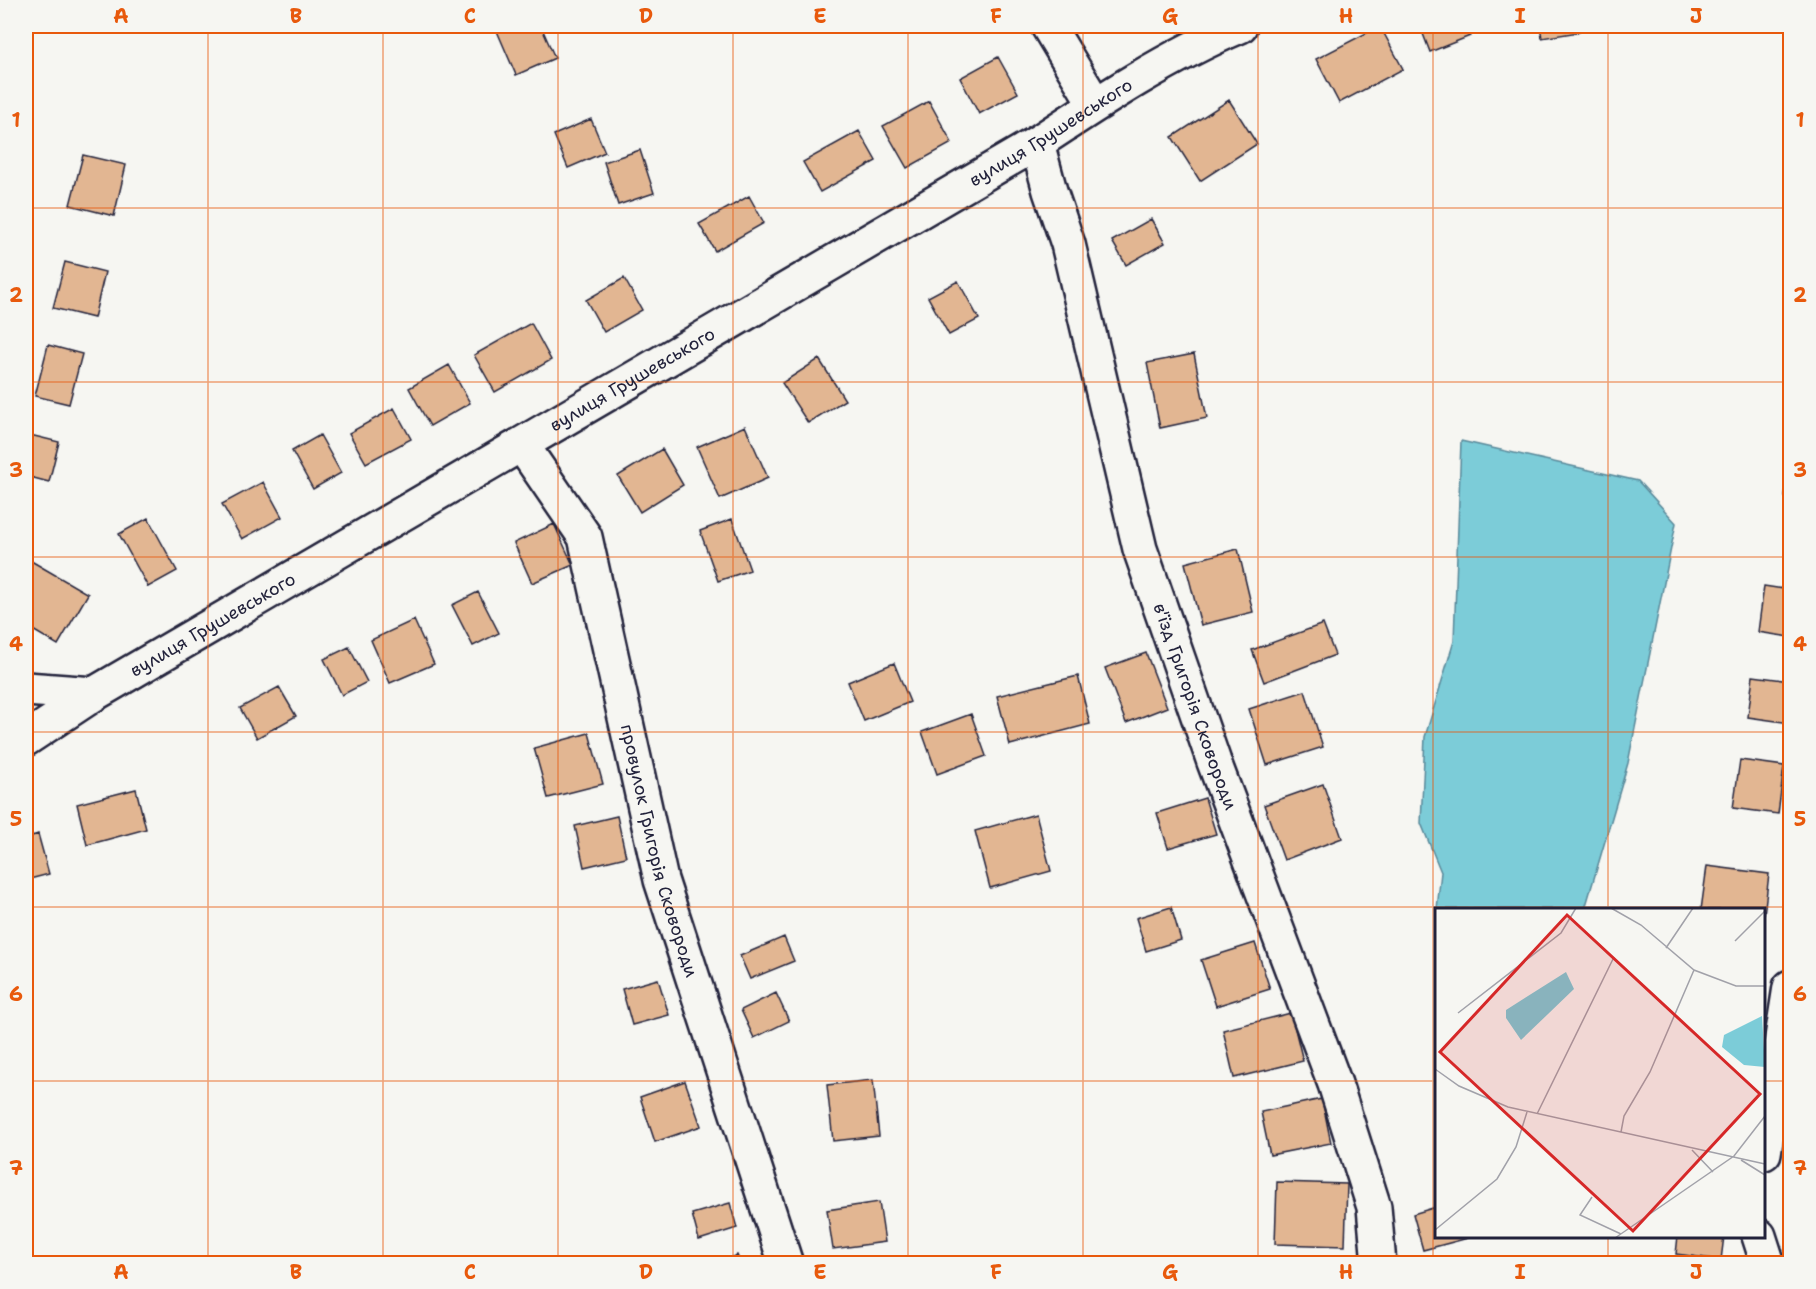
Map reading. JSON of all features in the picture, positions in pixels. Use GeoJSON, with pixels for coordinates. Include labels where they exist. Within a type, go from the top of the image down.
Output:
{"type":"FeatureCollection","features":[{"type":"Feature","properties":{"kind":"street"},"geometry":{"type":"LineString","coordinates":[[1048,26],[1095,104]]}},
{"type":"Feature","properties":{"kind":"street","name":"вулиця Грушевського"},"geometry":{"type":"LineString","coordinates":[[26,739],[94,694],[1037,143],[1095,104],[1210,38],[1240,26]]}},
{"type":"Feature","properties":{"kind":"street","name":"в'їзд Григорія Сковороди"},"geometry":{"type":"LineString","coordinates":[[1037,143],[1068,244],[1140,549],[1214,762],[1335,1084],[1374,1207],[1379,1263]]}},
{"type":"Feature","properties":{"kind":"street","name":"провулок Григорія Сковороди"},"geometry":{"type":"LineString","coordinates":[[522,444],[585,537],[661,880],[786,1263]]}},
{"type":"Feature","properties":{"kind":"street"},"geometry":{"type":"LineString","coordinates":[[26,689],[94,694]]}},
{"type":"Feature","properties":{"kind":"street"},"geometry":{"type":"LineString","coordinates":[[1765,1148],[1791,987]]}},
{"type":"Feature","properties":{"kind":"street"},"geometry":{"type":"LineString","coordinates":[[1760,1238],[1768,1263]]}},
{"type":"Feature","properties":{"kind":"water"},"geometry":{"type":"Polygon","coordinates":[[[1461,441],[1638,481],[1676,523],[1628,763],[1585,908],[1437,908],[1441,872],[1421,823],[1425,737],[1454,641],[1461,441]]]}},
{"type":"Feature","properties":{"kind":"building"},"geometry":{"type":"Polygon","coordinates":[[[509,26],[541,26],[555,58],[516,75],[497,31],[509,26]]]}},
{"type":"Feature","properties":{"kind":"building"},"geometry":{"type":"Polygon","coordinates":[[[1380,26],[1403,69],[1339,103],[1316,59],[1380,26]]]}},
{"type":"Feature","properties":{"kind":"building"},"geometry":{"type":"Polygon","coordinates":[[[1420,26],[1466,26],[1470,36],[1430,52],[1420,26]]]}},
{"type":"Feature","properties":{"kind":"building"},"geometry":{"type":"Polygon","coordinates":[[[1540,26],[1578,26],[1579,32],[1542,38],[1540,26]]]}},
{"type":"Feature","properties":{"kind":"building"},"geometry":{"type":"Polygon","coordinates":[[[998,57],[1018,93],[979,114],[960,78],[998,57]]]}},
{"type":"Feature","properties":{"kind":"building"},"geometry":{"type":"Polygon","coordinates":[[[1229,100],[1257,144],[1200,181],[1172,137],[1229,100]]]}},
{"type":"Feature","properties":{"kind":"building"},"geometry":{"type":"Polygon","coordinates":[[[929,101],[952,143],[907,168],[883,126],[929,101]]]}},
{"type":"Feature","properties":{"kind":"building"},"geometry":{"type":"Polygon","coordinates":[[[591,119],[605,152],[568,168],[554,135],[591,119]]]}},
{"type":"Feature","properties":{"kind":"building"},"geometry":{"type":"Polygon","coordinates":[[[859,131],[876,161],[820,192],[803,162],[859,131]]]}},
{"type":"Feature","properties":{"kind":"building"},"geometry":{"type":"Polygon","coordinates":[[[640,150],[654,193],[618,205],[604,162],[640,150]]]}},
{"type":"Feature","properties":{"kind":"building"},"geometry":{"type":"Polygon","coordinates":[[[83,155],[126,165],[114,216],[70,205],[83,155]]]}},
{"type":"Feature","properties":{"kind":"building"},"geometry":{"type":"Polygon","coordinates":[[[749,196],[764,223],[715,251],[699,224],[749,196]]]}},
{"type":"Feature","properties":{"kind":"building"},"geometry":{"type":"Polygon","coordinates":[[[1151,219],[1165,243],[1126,265],[1112,241],[1151,219]]]}},
{"type":"Feature","properties":{"kind":"building"},"geometry":{"type":"Polygon","coordinates":[[[65,262],[105,272],[94,318],[53,308],[65,262]]]}},
{"type":"Feature","properties":{"kind":"building"},"geometry":{"type":"Polygon","coordinates":[[[624,278],[642,310],[604,332],[586,300],[624,278]]]}},
{"type":"Feature","properties":{"kind":"building"},"geometry":{"type":"Polygon","coordinates":[[[958,281],[979,319],[949,335],[928,297],[958,281]]]}},
{"type":"Feature","properties":{"kind":"building"},"geometry":{"type":"Polygon","coordinates":[[[531,323],[551,360],[495,392],[474,355],[531,323]]]}},
{"type":"Feature","properties":{"kind":"building"},"geometry":{"type":"Polygon","coordinates":[[[48,345],[82,354],[69,404],[35,396],[48,345]]]}},
{"type":"Feature","properties":{"kind":"building"},"geometry":{"type":"Polygon","coordinates":[[[1194,354],[1207,418],[1160,428],[1147,363],[1194,354]]]}},
{"type":"Feature","properties":{"kind":"building"},"geometry":{"type":"Polygon","coordinates":[[[819,359],[845,400],[808,423],[782,383],[819,359]]]}},
{"type":"Feature","properties":{"kind":"building"},"geometry":{"type":"Polygon","coordinates":[[[449,365],[470,403],[430,426],[409,388],[449,365]]]}},
{"type":"Feature","properties":{"kind":"building"},"geometry":{"type":"Polygon","coordinates":[[[394,408],[411,439],[366,463],[349,433],[394,408]]]}},
{"type":"Feature","properties":{"kind":"building"},"geometry":{"type":"Polygon","coordinates":[[[745,426],[768,478],[720,499],[697,447],[745,426]]]}},
{"type":"Feature","properties":{"kind":"building"},"geometry":{"type":"Polygon","coordinates":[[[26,434],[59,442],[49,482],[26,476],[26,434]]]}},
{"type":"Feature","properties":{"kind":"building"},"geometry":{"type":"Polygon","coordinates":[[[320,435],[341,473],[313,489],[292,451],[320,435]]]}},
{"type":"Feature","properties":{"kind":"building"},"geometry":{"type":"Polygon","coordinates":[[[662,449],[683,485],[640,512],[618,476],[662,449]]]}},
{"type":"Feature","properties":{"kind":"building"},"geometry":{"type":"Polygon","coordinates":[[[1790,455],[1790,498],[1785,497],[1790,455]]]}},
{"type":"Feature","properties":{"kind":"building"},"geometry":{"type":"Polygon","coordinates":[[[263,482],[282,517],[242,539],[222,504],[263,482]]]}},
{"type":"Feature","properties":{"kind":"building"},"geometry":{"type":"Polygon","coordinates":[[[148,518],[177,571],[148,587],[119,534],[148,518]]]}},
{"type":"Feature","properties":{"kind":"building"},"geometry":{"type":"Polygon","coordinates":[[[732,519],[750,570],[718,581],[700,531],[732,519]]]}},
{"type":"Feature","properties":{"kind":"building"},"geometry":{"type":"Polygon","coordinates":[[[554,524],[573,565],[532,583],[514,543],[554,524]]]}},
{"type":"Feature","properties":{"kind":"building"},"geometry":{"type":"Polygon","coordinates":[[[1238,549],[1253,612],[1201,625],[1185,563],[1238,549]]]}},
{"type":"Feature","properties":{"kind":"building"},"geometry":{"type":"Polygon","coordinates":[[[26,558],[88,594],[58,645],[26,626],[26,558]]]}},
{"type":"Feature","properties":{"kind":"building"},"geometry":{"type":"Polygon","coordinates":[[[1764,586],[1790,590],[1790,637],[1758,632],[1764,586]]]}},
{"type":"Feature","properties":{"kind":"building"},"geometry":{"type":"Polygon","coordinates":[[[478,592],[499,633],[473,646],[452,605],[478,592]]]}},
{"type":"Feature","properties":{"kind":"building"},"geometry":{"type":"Polygon","coordinates":[[[414,620],[434,664],[390,683],[371,640],[414,620]]]}},
{"type":"Feature","properties":{"kind":"building"},"geometry":{"type":"Polygon","coordinates":[[[1323,624],[1335,655],[1264,682],[1252,650],[1323,624]]]}},
{"type":"Feature","properties":{"kind":"building"},"geometry":{"type":"Polygon","coordinates":[[[349,647],[367,682],[342,695],[324,659],[349,647]]]}},
{"type":"Feature","properties":{"kind":"building"},"geometry":{"type":"Polygon","coordinates":[[[1146,653],[1167,707],[1126,723],[1105,668],[1146,653]]]}},
{"type":"Feature","properties":{"kind":"building"},"geometry":{"type":"Polygon","coordinates":[[[894,663],[910,702],[864,721],[848,682],[894,663]]]}},
{"type":"Feature","properties":{"kind":"building"},"geometry":{"type":"Polygon","coordinates":[[[1078,676],[1090,724],[1010,745],[997,696],[1078,676]]]}},
{"type":"Feature","properties":{"kind":"building"},"geometry":{"type":"Polygon","coordinates":[[[1753,676],[1790,681],[1790,723],[1748,717],[1753,676]]]}},
{"type":"Feature","properties":{"kind":"building"},"geometry":{"type":"Polygon","coordinates":[[[279,687],[296,716],[257,738],[240,708],[279,687]]]}},
{"type":"Feature","properties":{"kind":"building"},"geometry":{"type":"Polygon","coordinates":[[[1305,691],[1323,747],[1267,765],[1249,709],[1305,691]]]}},
{"type":"Feature","properties":{"kind":"building"},"geometry":{"type":"Polygon","coordinates":[[[971,714],[986,756],[937,774],[922,732],[971,714]]]}},
{"type":"Feature","properties":{"kind":"building"},"geometry":{"type":"Polygon","coordinates":[[[589,733],[603,784],[548,798],[534,748],[589,733]]]}},
{"type":"Feature","properties":{"kind":"building"},"geometry":{"type":"Polygon","coordinates":[[[1740,760],[1784,766],[1778,814],[1733,808],[1740,760]]]}},
{"type":"Feature","properties":{"kind":"building"},"geometry":{"type":"Polygon","coordinates":[[[1323,784],[1342,838],[1284,860],[1264,805],[1323,784]]]}},
{"type":"Feature","properties":{"kind":"building"},"geometry":{"type":"Polygon","coordinates":[[[136,789],[146,829],[87,845],[77,804],[136,789]]]}},
{"type":"Feature","properties":{"kind":"building"},"geometry":{"type":"Polygon","coordinates":[[[1205,798],[1216,834],[1168,848],[1157,813],[1205,798]]]}},
{"type":"Feature","properties":{"kind":"building"},"geometry":{"type":"Polygon","coordinates":[[[1036,814],[1051,871],[990,888],[975,831],[1036,814]]]}},
{"type":"Feature","properties":{"kind":"building"},"geometry":{"type":"Polygon","coordinates":[[[617,816],[626,857],[584,867],[575,826],[617,816]]]}},
{"type":"Feature","properties":{"kind":"building"},"geometry":{"type":"Polygon","coordinates":[[[38,834],[49,874],[26,880],[26,838],[38,834]]]}},
{"type":"Feature","properties":{"kind":"building"},"geometry":{"type":"Polygon","coordinates":[[[1707,866],[1769,874],[1765,908],[1701,908],[1707,866]]]}},
{"type":"Feature","properties":{"kind":"building"},"geometry":{"type":"Polygon","coordinates":[[[1171,907],[1181,940],[1146,951],[1136,918],[1171,907]]]}},
{"type":"Feature","properties":{"kind":"building"},"geometry":{"type":"Polygon","coordinates":[[[784,937],[794,961],[750,979],[740,956],[784,937]]]}},
{"type":"Feature","properties":{"kind":"building"},"geometry":{"type":"Polygon","coordinates":[[[1255,943],[1270,989],[1216,1006],[1201,960],[1255,943]]]}},
{"type":"Feature","properties":{"kind":"building"},"geometry":{"type":"Polygon","coordinates":[[[658,979],[669,1015],[632,1025],[622,989],[658,979]]]}},
{"type":"Feature","properties":{"kind":"building"},"geometry":{"type":"Polygon","coordinates":[[[776,993],[789,1021],[754,1038],[741,1010],[776,993]]]}},
{"type":"Feature","properties":{"kind":"building"},"geometry":{"type":"Polygon","coordinates":[[[1291,1013],[1303,1061],[1234,1078],[1223,1030],[1291,1013]]]}},
{"type":"Feature","properties":{"kind":"building"},"geometry":{"type":"Polygon","coordinates":[[[873,1080],[879,1136],[833,1141],[827,1085],[873,1080]]]}},
{"type":"Feature","properties":{"kind":"building"},"geometry":{"type":"Polygon","coordinates":[[[685,1081],[701,1126],[655,1142],[640,1097],[685,1081]]]}},
{"type":"Feature","properties":{"kind":"building"},"geometry":{"type":"Polygon","coordinates":[[[1322,1099],[1331,1143],[1270,1155],[1261,1112],[1322,1099]]]}},
{"type":"Feature","properties":{"kind":"building"},"geometry":{"type":"Polygon","coordinates":[[[1277,1182],[1347,1184],[1345,1246],[1275,1244],[1277,1182]]]}},
{"type":"Feature","properties":{"kind":"building"},"geometry":{"type":"Polygon","coordinates":[[[879,1202],[885,1242],[833,1249],[827,1210],[879,1202]]]}},
{"type":"Feature","properties":{"kind":"building"},"geometry":{"type":"Polygon","coordinates":[[[730,1203],[737,1228],[699,1240],[692,1214],[730,1203]]]}},
{"type":"Feature","properties":{"kind":"building"},"geometry":{"type":"Polygon","coordinates":[[[1435,1207],[1435,1238],[1468,1238],[1423,1250],[1413,1214],[1435,1207]]]}},
{"type":"Feature","properties":{"kind":"building"},"geometry":{"type":"Polygon","coordinates":[[[1678,1238],[1724,1238],[1721,1260],[1676,1254],[1678,1238]]]}},
{"type":"Feature","properties":{"kind":"building"},"geometry":{"type":"Polygon","coordinates":[[[737,1255],[741,1264],[715,1264],[737,1255]]]}}]}
